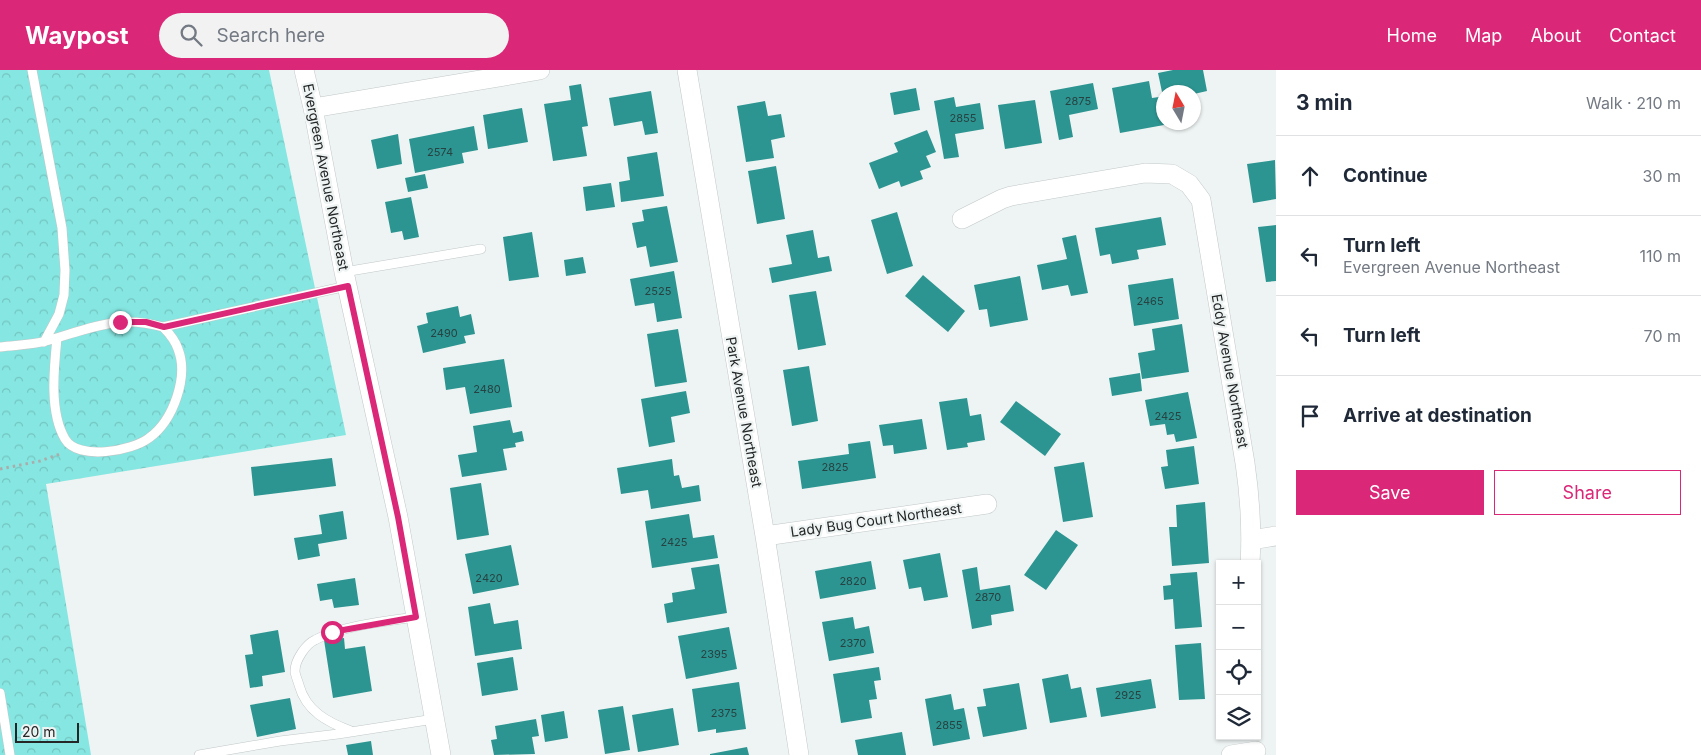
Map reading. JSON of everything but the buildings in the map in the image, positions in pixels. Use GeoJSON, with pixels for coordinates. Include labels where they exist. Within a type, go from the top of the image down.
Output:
{"type":"FeatureCollection","features":[{"type":"Feature","properties":{"kind":"street","name":"Evergreen Avenue Northeast"},"geometry":{"type":"LineString","coordinates":[[304,70],[346,279],[398,517],[440,755]]}},
{"type":"Feature","properties":{"kind":"street"},"geometry":{"type":"LineString","coordinates":[[313,108],[540,70]]}},
{"type":"Feature","properties":{"kind":"street","name":"Park Avenue Northeast"},"geometry":{"type":"LineString","coordinates":[[687,70],[765,536],[799,755]]}},
{"type":"Feature","properties":{"kind":"street","name":"Eddy Avenue Northeast"},"geometry":{"type":"LineString","coordinates":[[962,219],[1002,198],[1145,173],[1172,174],[1189,184],[1201,200],[1245,463],[1250,500],[1250,560]]}},
{"type":"Feature","properties":{"kind":"street","name":"Lady Bug Court Northeast"},"geometry":{"type":"LineString","coordinates":[[765,536],[987,504]]}},
{"type":"Feature","properties":{"kind":"street"},"geometry":{"type":"LineString","coordinates":[[1251,540],[1276,536]]}},
{"type":"Feature","properties":{"kind":"street"},"geometry":{"type":"LineString","coordinates":[[1231,755],[1256,747]]}},
{"type":"Feature","properties":{"kind":"lane"},"geometry":{"type":"LineString","coordinates":[[32,70],[62,228],[65,270],[64,295],[59,314],[44,342]]}},
{"type":"Feature","properties":{"kind":"lane"},"geometry":{"type":"LineString","coordinates":[[0,347],[44,342],[87,328],[120,322],[146,322],[164,327],[346,279],[481,249]]}},
{"type":"Feature","properties":{"kind":"lane"},"geometry":{"type":"LineString","coordinates":[[57,338],[54,366],[57,416],[65,440],[75,448],[93,452],[114,451],[131,447],[149,438],[166,422],[178,395],[182,369],[179,351],[164,327]]}},
{"type":"Feature","properties":{"kind":"lane"},"geometry":{"type":"LineString","coordinates":[[352,732],[334,725],[306,703],[295,671],[300,656],[313,641],[332,632],[416,617]]}},
{"type":"Feature","properties":{"kind":"lane"},"geometry":{"type":"LineString","coordinates":[[0,693],[10,755]]}},
{"type":"Feature","properties":{"kind":"lane"},"geometry":{"type":"LineString","coordinates":[[200,755],[280,741],[434,719]]}},
{"type":"Feature","properties":{"kind":"path"},"geometry":{"type":"LineString","coordinates":[[0,469],[40,461],[75,448]]}},
{"type":"Feature","properties":{"kind":"green space"},"geometry":{"type":"Polygon","coordinates":[[[0,70],[269,70],[346,435],[46,484],[91,755],[0,755],[0,70]]]}},
{"type":"Feature","properties":{"kind":"route"},"geometry":{"type":"LineString","coordinates":[[120,322],[146,322],[164,327],[348,286],[398,517],[416,617],[332,632]]}}]}
